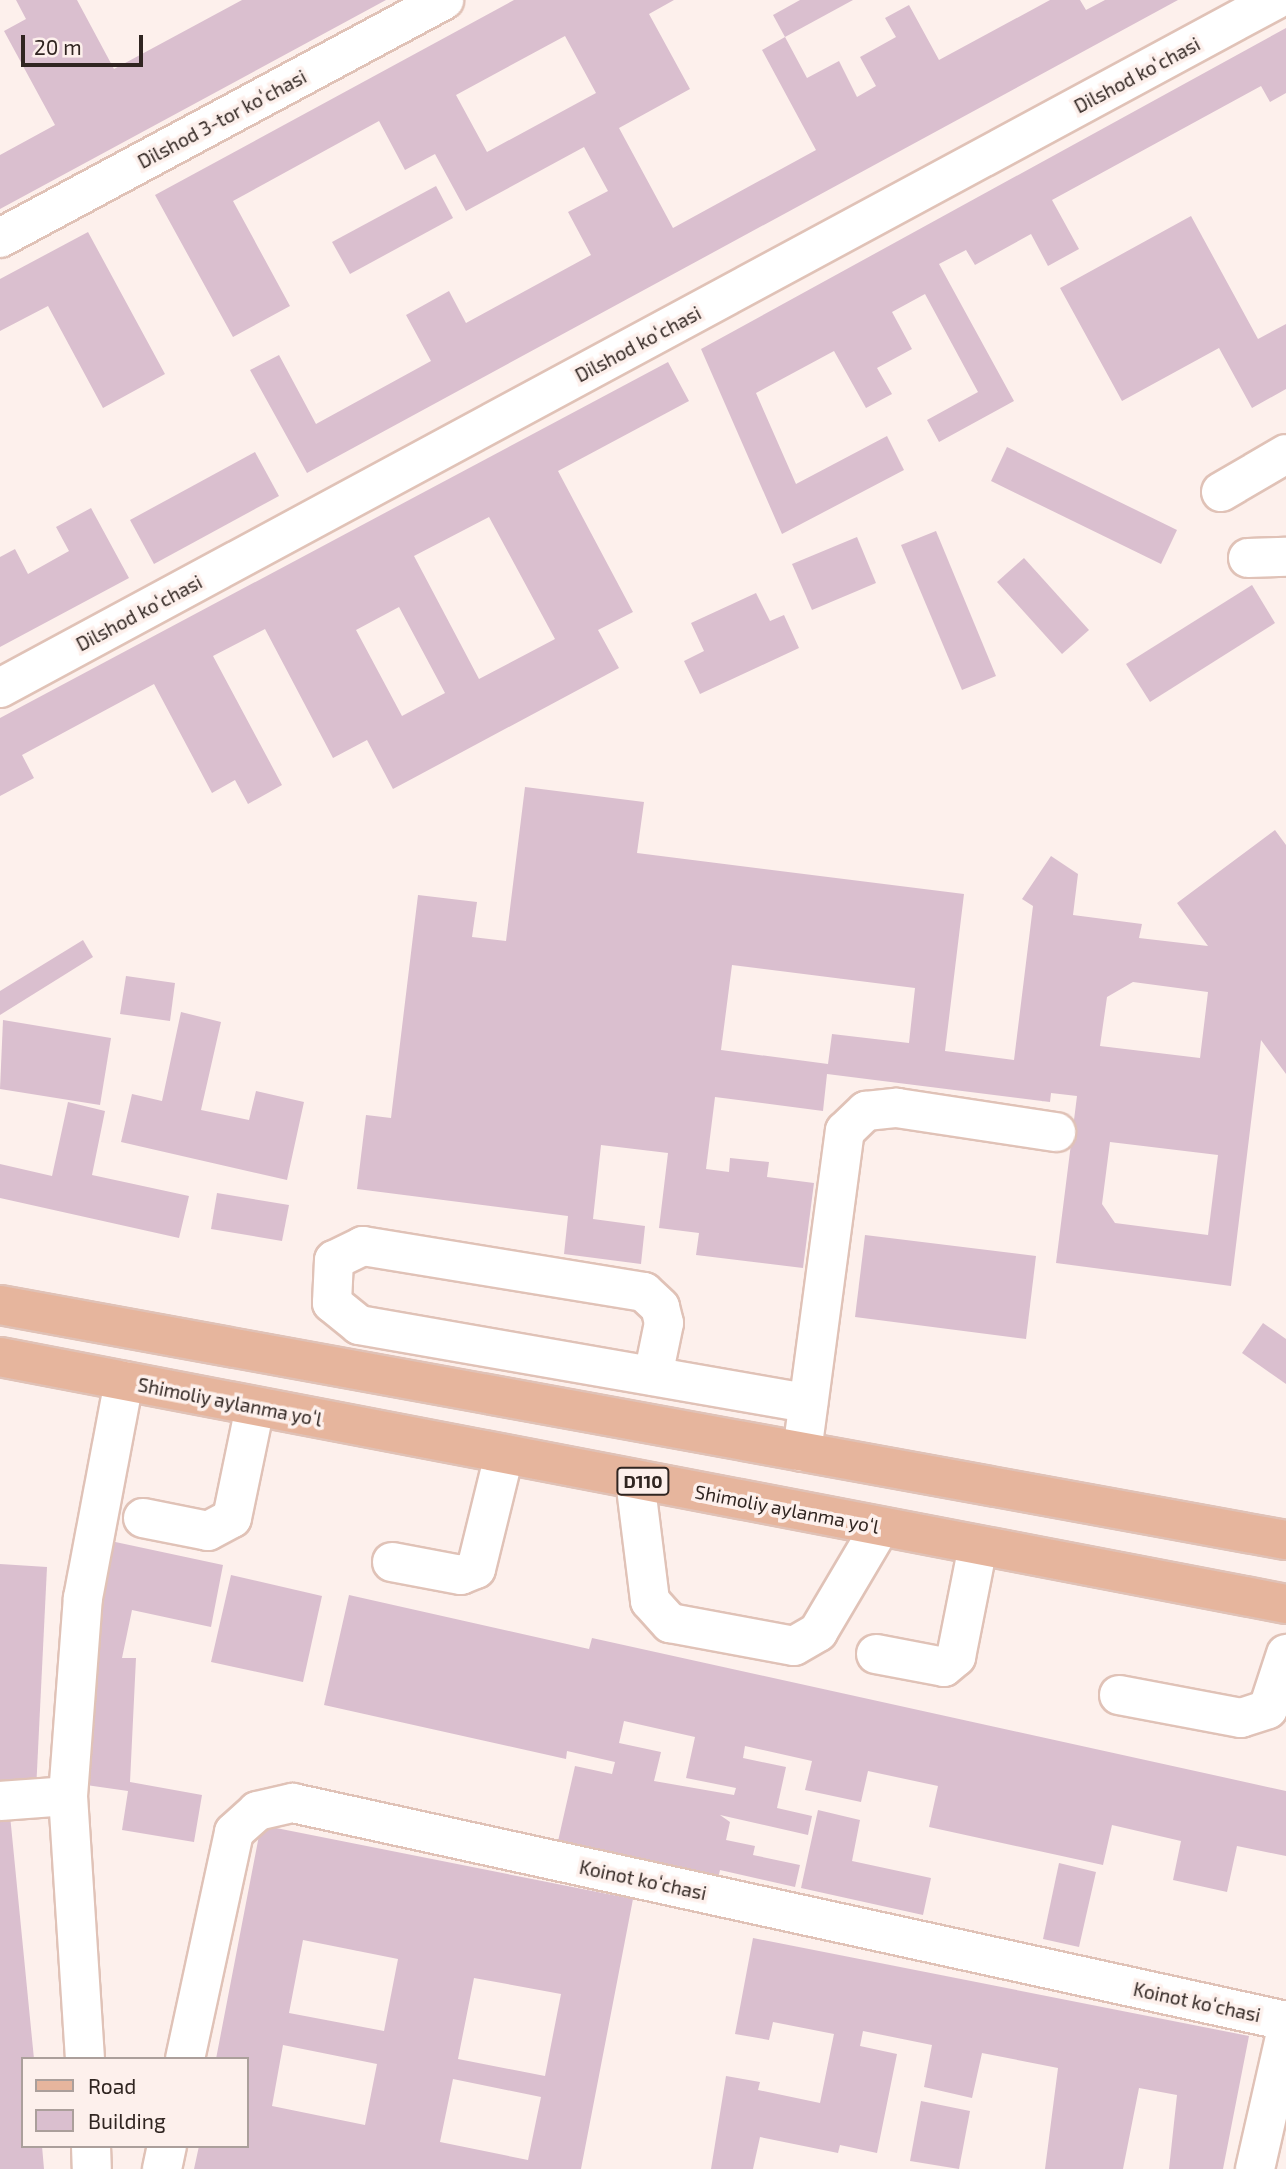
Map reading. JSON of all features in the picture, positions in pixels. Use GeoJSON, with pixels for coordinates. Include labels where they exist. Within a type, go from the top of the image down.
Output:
{"type":"FeatureCollection","features":[{"type":"Feature","properties":{"kind":"main road"},"geometry":{"type":"LineString","coordinates":[[0,1305],[1286,1540]]}},
{"type":"Feature","properties":{"kind":"main road","name":"Shimoliy aylanma yoʻl"},"geometry":{"type":"LineString","coordinates":[[0,1357],[1286,1605]]}},
{"type":"Feature","properties":{"kind":"street","name":"Dilshod 3-tor koʻchasi"},"geometry":{"type":"LineString","coordinates":[[0,238],[444,0]]}},
{"type":"Feature","properties":{"kind":"street","name":"Dilshod koʻchasi"},"geometry":{"type":"LineString","coordinates":[[0,688],[1275,0]]}},
{"type":"Feature","properties":{"kind":"street"},"geometry":{"type":"LineString","coordinates":[[1221,492],[1286,454]]}},
{"type":"Feature","properties":{"kind":"street"},"geometry":{"type":"LineString","coordinates":[[1248,558],[1286,557]]}},
{"type":"Feature","properties":{"kind":"street"},"geometry":{"type":"LineString","coordinates":[[802,1452],[845,1131],[866,1111],[897,1108],[1056,1132]]}},
{"type":"Feature","properties":{"kind":"street"},"geometry":{"type":"LineString","coordinates":[[653,1376],[664,1323],[660,1307],[644,1292],[363,1246],[334,1260],[332,1303],[359,1325],[808,1403]]}},
{"type":"Feature","properties":{"kind":"street"},"geometry":{"type":"LineString","coordinates":[[85,2057],[68,1796],[83,1598],[124,1381]]}},
{"type":"Feature","properties":{"kind":"street"},"geometry":{"type":"LineString","coordinates":[[143,1518],[208,1531],[232,1518],[256,1407]]}},
{"type":"Feature","properties":{"kind":"street"},"geometry":{"type":"LineString","coordinates":[[392,1562],[461,1575],[475,1569],[504,1454]]}},
{"type":"Feature","properties":{"kind":"street"},"geometry":{"type":"LineString","coordinates":[[635,1480],[650,1601],[670,1623],[794,1646],[818,1632],[880,1527]]}},
{"type":"Feature","properties":{"kind":"street"},"geometry":{"type":"LineString","coordinates":[[876,1654],[944,1667],[956,1657],[978,1546]]}},
{"type":"Feature","properties":{"kind":"street"},"geometry":{"type":"LineString","coordinates":[[1119,1695],[1241,1717],[1268,1709],[1286,1654]]}},
{"type":"Feature","properties":{"kind":"street"},"geometry":{"type":"LineString","coordinates":[[0,1801],[68,1796]]}},
{"type":"Feature","properties":{"kind":"street","name":"Koinot koʻchasi"},"geometry":{"type":"LineString","coordinates":[[186,2057],[234,1832],[257,1811],[293,1803],[1286,2021]]}},
{"type":"Feature","properties":{"kind":"street","name":"Koinot koʻchasi"},"geometry":{"type":"LineString","coordinates":[[1255,2169],[1286,2032]]}},
{"type":"Feature","properties":{"kind":"street"},"geometry":{"type":"LineString","coordinates":[[91,2148],[92,2169]]}},
{"type":"Feature","properties":{"kind":"street"},"geometry":{"type":"LineString","coordinates":[[162,2169],[167,2148]]}},
{"type":"Feature","properties":{"kind":"building"},"geometry":{"type":"Polygon","coordinates":[[[16,0],[77,0],[114,69],[242,0],[386,0],[0,209],[0,155],[55,125],[4,31],[26,19],[16,0]]]}},
{"type":"Feature","properties":{"kind":"building"},"geometry":{"type":"Polygon","coordinates":[[[514,0],[674,0],[649,14],[690,89],[619,128],[673,228],[816,150],[762,50],[785,37],[807,78],[839,61],[857,97],[876,86],[860,57],[896,37],[885,18],[909,5],[939,60],[1050,0],[1080,0],[1086,10],[1105,0],[1178,0],[307,473],[250,370],[279,355],[316,424],[431,361],[406,315],[449,291],[466,323],[591,255],[568,212],[608,191],[584,147],[466,211],[435,154],[405,170],[379,121],[233,201],[290,306],[233,337],[155,195],[514,0]],[[565,36],[456,95],[487,152],[596,93],[565,36]]]}},
{"type":"Feature","properties":{"kind":"building"},"geometry":{"type":"Polygon","coordinates":[[[800,0],[853,0],[785,37],[773,15],[800,0]]]}},
{"type":"Feature","properties":{"kind":"building"},"geometry":{"type":"Polygon","coordinates":[[[1286,28],[1286,93],[1270,102],[1261,86],[1052,200],[1079,249],[1048,266],[1031,234],[975,265],[966,250],[939,264],[1014,401],[939,442],[927,420],[978,392],[925,294],[892,312],[912,349],[877,368],[892,394],[866,408],[834,351],[756,393],[796,484],[887,436],[904,470],[782,534],[701,349],[1286,28]]]}},
{"type":"Feature","properties":{"kind":"building"},"geometry":{"type":"Polygon","coordinates":[[[436,186],[453,218],[350,274],[332,242],[436,186]]]}},
{"type":"Feature","properties":{"kind":"building"},"geometry":{"type":"Polygon","coordinates":[[[1191,216],[1258,339],[1286,324],[1286,389],[1252,408],[1219,348],[1122,401],[1060,288],[1191,216]]]}},
{"type":"Feature","properties":{"kind":"building"},"geometry":{"type":"Polygon","coordinates":[[[88,232],[165,374],[103,408],[48,306],[0,331],[0,279],[88,232]]]}},
{"type":"Feature","properties":{"kind":"building"},"geometry":{"type":"Polygon","coordinates":[[[668,362],[689,401],[558,471],[633,612],[598,630],[619,668],[393,789],[367,740],[333,758],[265,629],[213,656],[282,785],[248,804],[235,780],[212,793],[154,684],[22,755],[34,778],[0,796],[0,718],[668,362]],[[489,517],[414,556],[479,679],[555,639],[489,517]],[[399,607],[356,630],[402,716],[445,693],[399,607]]]}},
{"type":"Feature","properties":{"kind":"building"},"geometry":{"type":"Polygon","coordinates":[[[1007,447],[1177,530],[1161,564],[991,481],[1007,447]]]}},
{"type":"Feature","properties":{"kind":"building"},"geometry":{"type":"Polygon","coordinates":[[[255,452],[279,496],[154,564],[130,520],[255,452]]]}},
{"type":"Feature","properties":{"kind":"building"},"geometry":{"type":"Polygon","coordinates":[[[91,508],[129,578],[0,647],[0,557],[15,549],[28,574],[69,551],[56,527],[91,508]]]}},
{"type":"Feature","properties":{"kind":"building"},"geometry":{"type":"Polygon","coordinates":[[[936,531],[996,676],[962,690],[901,545],[936,531]]]}},
{"type":"Feature","properties":{"kind":"building"},"geometry":{"type":"Polygon","coordinates":[[[857,537],[876,583],[812,610],[792,564],[857,537]]]}},
{"type":"Feature","properties":{"kind":"building"},"geometry":{"type":"Polygon","coordinates":[[[1024,558],[1089,630],[1062,654],[997,582],[1024,558]]]}},
{"type":"Feature","properties":{"kind":"building"},"geometry":{"type":"Polygon","coordinates":[[[1252,585],[1275,623],[1150,702],[1126,664],[1252,585]]]}},
{"type":"Feature","properties":{"kind":"building"},"geometry":{"type":"Polygon","coordinates":[[[756,593],[770,621],[784,615],[799,648],[700,694],[684,661],[704,651],[691,623],[756,593]]]}},
{"type":"Feature","properties":{"kind":"building"},"geometry":{"type":"Polygon","coordinates":[[[525,787],[644,802],[637,853],[964,894],[945,1051],[1014,1060],[1033,906],[1022,899],[1051,856],[1078,874],[1073,915],[1142,924],[1139,938],[1208,946],[1177,903],[1275,830],[1286,845],[1286,1074],[1261,1040],[1231,1286],[1056,1263],[1077,1096],[1051,1093],[1050,1102],[827,1074],[823,1111],[715,1097],[706,1169],[729,1172],[730,1158],[769,1162],[767,1177],[814,1183],[803,1268],[696,1255],[699,1233],[659,1228],[668,1153],[601,1145],[593,1219],[645,1226],[641,1264],[564,1254],[568,1216],[357,1189],[366,1115],[391,1118],[418,895],[477,902],[472,937],[506,941],[525,787]],[[732,965],[721,1050],[828,1064],[832,1034],[909,1043],[915,988],[732,965]],[[1133,982],[1107,997],[1100,1046],[1200,1058],[1208,992],[1133,982]],[[1110,1142],[1102,1204],[1115,1223],[1208,1235],[1218,1155],[1110,1142]]]}},
{"type":"Feature","properties":{"kind":"building"},"geometry":{"type":"Polygon","coordinates":[[[83,940],[93,957],[0,1015],[0,991],[83,940]]]}},
{"type":"Feature","properties":{"kind":"building"},"geometry":{"type":"Polygon","coordinates":[[[126,976],[175,983],[170,1021],[120,1014],[126,976]]]}},
{"type":"Feature","properties":{"kind":"building"},"geometry":{"type":"Polygon","coordinates":[[[181,1012],[221,1022],[201,1110],[249,1120],[256,1091],[304,1102],[287,1180],[121,1142],[132,1094],[162,1101],[181,1012]]]}},
{"type":"Feature","properties":{"kind":"building"},"geometry":{"type":"Polygon","coordinates":[[[3,1020],[111,1038],[100,1105],[0,1089],[3,1020]]]}},
{"type":"Feature","properties":{"kind":"building"},"geometry":{"type":"Polygon","coordinates":[[[68,1102],[105,1111],[92,1175],[189,1196],[179,1238],[0,1198],[0,1164],[52,1176],[68,1102]]]}},
{"type":"Feature","properties":{"kind":"building"},"geometry":{"type":"Polygon","coordinates":[[[217,1193],[289,1205],[282,1241],[211,1229],[217,1193]]]}},
{"type":"Feature","properties":{"kind":"building"},"geometry":{"type":"Polygon","coordinates":[[[865,1235],[1036,1256],[1026,1339],[855,1317],[865,1235]]]}},
{"type":"Feature","properties":{"kind":"building"},"geometry":{"type":"Polygon","coordinates":[[[1263,1323],[1286,1339],[1286,1384],[1242,1353],[1263,1323]]]}},
{"type":"Feature","properties":{"kind":"building"},"geometry":{"type":"Polygon","coordinates":[[[106,1540],[223,1565],[211,1627],[132,1610],[122,1658],[136,1658],[130,1782],[202,1795],[194,1842],[122,1830],[128,1791],[86,1785],[106,1540]]]}},
{"type":"Feature","properties":{"kind":"building"},"geometry":{"type":"Polygon","coordinates":[[[0,1564],[47,1567],[36,1791],[0,1789],[0,1564]]]}},
{"type":"Feature","properties":{"kind":"building"},"geometry":{"type":"Polygon","coordinates":[[[231,1575],[322,1596],[303,1682],[211,1662],[231,1575]]]}},
{"type":"Feature","properties":{"kind":"building"},"geometry":{"type":"Polygon","coordinates":[[[349,1595],[589,1649],[592,1638],[1286,1791],[1286,1856],[1237,1846],[1227,1892],[1173,1880],[1181,1841],[1112,1825],[1103,1865],[929,1827],[938,1786],[868,1771],[861,1802],[805,1790],[812,1761],[745,1746],[743,1758],[786,1767],[777,1808],[812,1816],[808,1835],[720,1815],[730,1822],[726,1840],[755,1846],[753,1855],[800,1865],[795,1887],[720,1870],[717,1883],[603,1850],[601,1861],[556,1850],[575,1766],[612,1774],[615,1762],[567,1751],[566,1759],[324,1705],[349,1595]],[[624,1721],[619,1743],[661,1752],[654,1781],[734,1795],[736,1788],[686,1778],[695,1737],[624,1721]]]}},
{"type":"Feature","properties":{"kind":"building"},"geometry":{"type":"Polygon","coordinates":[[[0,1805],[9,1805],[34,2057],[21,2057],[21,2148],[42,2148],[44,2169],[0,2169],[0,1805]]]}},
{"type":"Feature","properties":{"kind":"building"},"geometry":{"type":"Polygon","coordinates":[[[818,1810],[860,1820],[852,1861],[931,1878],[923,1915],[801,1888],[818,1810]]]}},
{"type":"Feature","properties":{"kind":"building"},"geometry":{"type":"Polygon","coordinates":[[[261,1825],[633,1899],[581,2169],[194,2169],[199,2148],[248,2148],[248,2057],[216,2057],[261,1825]],[[303,1940],[289,2013],[384,2031],[398,1959],[303,1940]],[[474,1978],[458,2059],[545,2076],[561,1994],[474,1978]],[[283,2045],[272,2106],[365,2125],[377,2064],[283,2045]],[[453,2079],[440,2142],[528,2160],[541,2097],[453,2079]]]}},
{"type":"Feature","properties":{"kind":"building"},"geometry":{"type":"Polygon","coordinates":[[[1059,1863],[1096,1872],[1079,1947],[1043,1939],[1059,1863]]]}},
{"type":"Feature","properties":{"kind":"building"},"geometry":{"type":"Polygon","coordinates":[[[753,1938],[1249,2036],[1223,2169],[1169,2169],[1177,2095],[1139,2088],[1123,2169],[1045,2169],[1058,2068],[982,2053],[972,2098],[924,2087],[932,2045],[863,2031],[860,2046],[897,2054],[877,2153],[840,2145],[838,2153],[760,2137],[753,2169],[711,2169],[726,2076],[760,2082],[758,2090],[820,2103],[834,2034],[773,2022],[769,2040],[735,2034],[753,1938]]]}},
{"type":"Feature","properties":{"kind":"building"},"geometry":{"type":"Polygon","coordinates":[[[921,2101],[970,2111],[959,2169],[910,2161],[921,2101]]]}}]}
